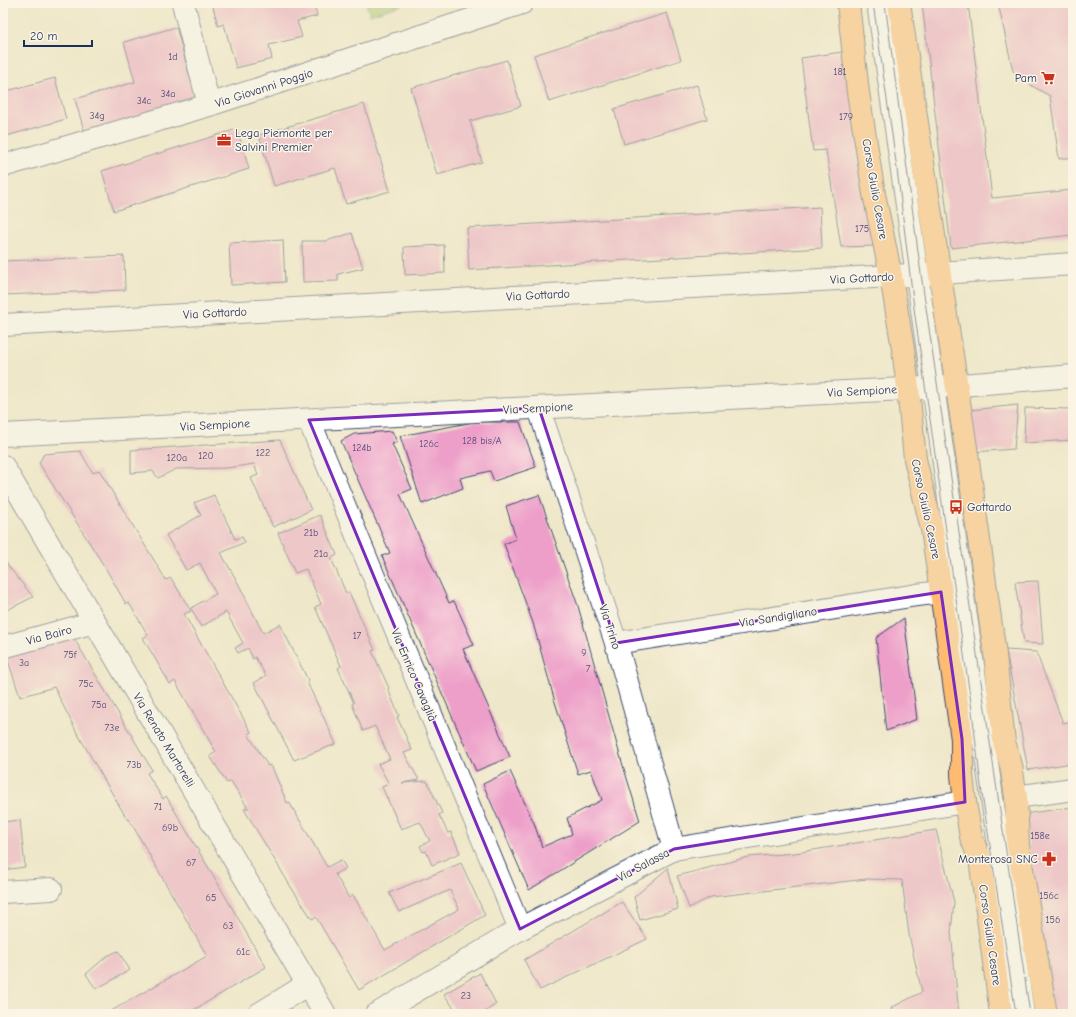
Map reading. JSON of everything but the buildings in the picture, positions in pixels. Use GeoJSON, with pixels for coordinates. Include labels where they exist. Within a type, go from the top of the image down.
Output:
{"type":"FeatureCollection","features":[{"type":"Feature","properties":{"kind":"main road","name":"Corso Giulio Cesare"},"geometry":{"type":"LineString","coordinates":[[848,3],[858,92],[874,194],[891,276],[908,388],[914,456],[932,530],[962,739],[962,775],[965,802],[972,837],[980,859],[1001,1014]]}},
{"type":"Feature","properties":{"kind":"main road"},"geometry":{"type":"LineString","coordinates":[[899,3],[957,385],[994,648],[1004,742],[1016,797],[1018,845],[1046,1014]]}},
{"type":"Feature","properties":{"kind":"street"},"geometry":{"type":"LineString","coordinates":[[182,3],[209,106]]}},
{"type":"Feature","properties":{"kind":"street","name":"Via Giovanni Poggio"},"geometry":{"type":"LineString","coordinates":[[3,166],[209,106],[520,3]]}},
{"type":"Feature","properties":{"kind":"street","name":"Corso Giulio Cesare"},"geometry":{"type":"LineString","coordinates":[[878,3],[1023,1014]]}},
{"type":"Feature","properties":{"kind":"street","name":"Via Gottardo"},"geometry":{"type":"LineString","coordinates":[[3,325],[916,275],[1073,264]]}},
{"type":"Feature","properties":{"kind":"street","name":"Via Sempione"},"geometry":{"type":"LineString","coordinates":[[3,435],[932,387],[1073,376]]}},
{"type":"Feature","properties":{"kind":"street","name":"Via Trino"},"geometry":{"type":"LineString","coordinates":[[539,408],[616,643],[674,849]]}},
{"type":"Feature","properties":{"kind":"street","name":"Via Enrico Cavaglià"},"geometry":{"type":"LineString","coordinates":[[309,420],[520,929]]}},
{"type":"Feature","properties":{"kind":"street","name":"Via Renato Martorelli"},"geometry":{"type":"LineString","coordinates":[[3,466],[325,1014]]}},
{"type":"Feature","properties":{"kind":"street","name":"Via Sandigliano"},"geometry":{"type":"LineString","coordinates":[[616,643],[941,592]]}},
{"type":"Feature","properties":{"kind":"street","name":"Via Bairo"},"geometry":{"type":"LineString","coordinates":[[3,647],[95,622]]}},
{"type":"Feature","properties":{"kind":"street"},"geometry":{"type":"LineString","coordinates":[[1016,797],[1073,789]]}},
{"type":"Feature","properties":{"kind":"street","name":"Via Salassa"},"geometry":{"type":"LineString","coordinates":[[377,1014],[520,929],[674,849],[965,802]]}},
{"type":"Feature","properties":{"kind":"street"},"geometry":{"type":"LineString","coordinates":[[3,892],[51,889]]}},
{"type":"Feature","properties":{"kind":"street"},"geometry":{"type":"LineString","coordinates":[[259,1014],[308,984]]}},
{"type":"Feature","properties":{"kind":"highlighted area"},"geometry":{"type":"Polygon","coordinates":[[[539,408],[616,643],[941,592],[962,739],[965,802],[674,849],[520,929],[309,420],[539,408]]]}},
{"type":"Feature","properties":{"kind":"green space"},"geometry":{"type":"Polygon","coordinates":[[[366,3],[403,3],[404,4],[370,15],[366,3]]]}},
{"type":"Feature","properties":{"kind":"tram line"},"geometry":{"type":"LineString","coordinates":[[873,3],[897,169],[915,316],[971,703],[982,794],[1016,1014]]}},
{"type":"Feature","properties":{"kind":"tram line"},"geometry":{"type":"LineString","coordinates":[[885,3],[921,274],[1030,1014]]}},
{"type":"Feature","properties":{"kind":"place","name":"Pam"},"geometry":{"type":"Point","coordinates":[1048,78]}},
{"type":"Feature","properties":{"kind":"place","name":"Lega Piemonte per Salvini Premier"},"geometry":{"type":"Point","coordinates":[224,140]}},
{"type":"Feature","properties":{"kind":"place","name":"Gottardo"},"geometry":{"type":"Point","coordinates":[956,507]}},
{"type":"Feature","properties":{"kind":"place","name":"Monterosa SNC"},"geometry":{"type":"Point","coordinates":[1049,859]}}]}
